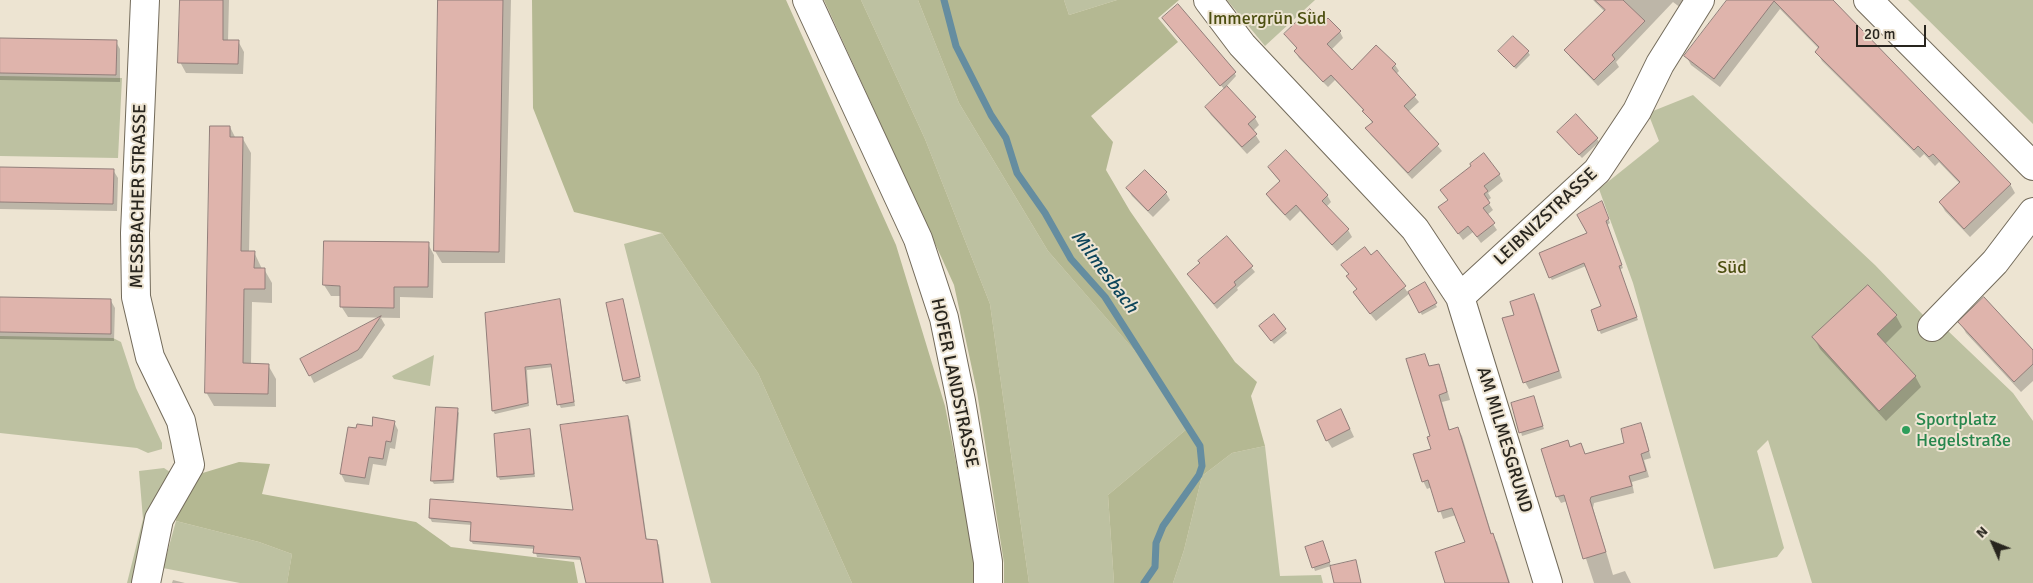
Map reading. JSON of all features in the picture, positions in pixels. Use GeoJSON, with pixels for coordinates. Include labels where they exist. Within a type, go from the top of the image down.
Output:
{"type":"FeatureCollection","features":[{"type":"Feature","properties":{"kind":"street","name":"MESSBACHER STRASSE"},"geometry":{"type":"LineString","coordinates":[[145,0],[135,233],[136,297],[150,357],[181,421],[190,464],[159,519],[146,583]]}},
{"type":"Feature","properties":{"kind":"street","name":"HOFER LANDSTRASSE"},"geometry":{"type":"LineString","coordinates":[[807,0],[918,239],[944,318],[961,401],[988,562],[988,583]]}},
{"type":"Feature","properties":{"kind":"street","name":"AM MILMESGRUND"},"geometry":{"type":"LineString","coordinates":[[1208,0],[1242,45],[1415,229],[1460,297],[1548,583]]}},
{"type":"Feature","properties":{"kind":"street","name":"LEIBNIZSTRASSE"},"geometry":{"type":"LineString","coordinates":[[1460,297],[1598,170],[1637,111],[1660,64],[1700,0]]}},
{"type":"Feature","properties":{"kind":"street"},"geometry":{"type":"LineString","coordinates":[[1868,0],[2033,166]]}},
{"type":"Feature","properties":{"kind":"street"},"geometry":{"type":"LineString","coordinates":[[1932,327],[1995,262],[2033,212]]}},
{"type":"Feature","properties":{"kind":"green space"},"geometry":{"type":"Polygon","coordinates":[[[532,0],[786,0],[896,245],[945,406],[975,560],[974,583],[852,583],[758,373],[662,233],[574,212],[533,108],[532,0]]]}},
{"type":"Feature","properties":{"kind":"green space"},"geometry":{"type":"Polygon","coordinates":[[[824,0],[861,0],[925,139],[990,304],[1029,583],[1004,583],[1004,563],[977,392],[954,285],[824,0]]]}},
{"type":"Feature","properties":{"kind":"green space"},"geometry":{"type":"Polygon","coordinates":[[[861,0],[918,0],[959,103],[1048,251],[1161,381],[1188,428],[1108,495],[1114,583],[1029,583],[990,304],[925,139],[861,0]]]}},
{"type":"Feature","properties":{"kind":"green space"},"geometry":{"type":"Polygon","coordinates":[[[918,0],[1064,0],[1069,15],[1117,0],[1179,0],[1158,18],[1178,42],[1091,116],[1113,142],[1106,170],[1130,211],[1235,362],[1257,382],[1251,396],[1265,446],[1232,453],[1202,476],[1184,550],[1173,583],[1114,583],[1108,495],[1188,428],[1160,380],[1048,251],[959,103],[918,0]]]}},
{"type":"Feature","properties":{"kind":"green space"},"geometry":{"type":"Polygon","coordinates":[[[1064,0],[1117,0],[1069,15],[1064,0]]]}},
{"type":"Feature","properties":{"kind":"green space","name":"Immergrün Süd"},"geometry":{"type":"Polygon","coordinates":[[[1227,0],[1315,0],[1265,46],[1227,0]]]}},
{"type":"Feature","properties":{"kind":"green space"},"geometry":{"type":"Polygon","coordinates":[[[1908,0],[2033,0],[2033,124],[1908,0]]]}},
{"type":"Feature","properties":{"kind":"green space"},"geometry":{"type":"Polygon","coordinates":[[[0,76],[122,78],[118,158],[0,156],[0,76]]]}},
{"type":"Feature","properties":{"kind":"green space","name":"Süd"},"geometry":{"type":"Polygon","coordinates":[[[1693,95],[1875,265],[1924,316],[1947,330],[2013,393],[2033,421],[2033,583],[1812,583],[1768,440],[1757,451],[1784,548],[1777,557],[1714,569],[1633,283],[1599,189],[1659,141],[1648,113],[1693,95]]]}},
{"type":"Feature","properties":{"kind":"green space"},"geometry":{"type":"Polygon","coordinates":[[[662,233],[758,373],[852,583],[711,583],[624,244],[662,233]]]}},
{"type":"Feature","properties":{"kind":"green space"},"geometry":{"type":"Polygon","coordinates":[[[0,336],[113,338],[121,342],[136,388],[162,443],[162,449],[148,453],[137,448],[0,433],[0,336]]]}},
{"type":"Feature","properties":{"kind":"green space"},"geometry":{"type":"Polygon","coordinates":[[[434,355],[430,386],[394,379],[392,376],[434,355]]]}},
{"type":"Feature","properties":{"kind":"green space"},"geometry":{"type":"Polygon","coordinates":[[[1265,446],[1280,576],[1321,575],[1323,583],[1173,583],[1184,550],[1202,476],[1232,453],[1265,446]]]}},
{"type":"Feature","properties":{"kind":"green space"},"geometry":{"type":"Polygon","coordinates":[[[239,462],[270,464],[262,494],[416,522],[451,547],[574,562],[578,583],[287,583],[292,554],[259,542],[176,521],[179,492],[196,475],[239,462]]]}},
{"type":"Feature","properties":{"kind":"green space"},"geometry":{"type":"Polygon","coordinates":[[[164,468],[170,472],[171,480],[133,583],[127,583],[143,519],[139,471],[164,468]]]}},
{"type":"Feature","properties":{"kind":"green space"},"geometry":{"type":"Polygon","coordinates":[[[176,521],[259,542],[292,554],[287,583],[240,583],[163,568],[176,521]]]}},
{"type":"Feature","properties":{"kind":"building"},"geometry":{"type":"Polygon","coordinates":[[[180,0],[223,0],[223,40],[239,40],[238,64],[178,63],[180,0]]]}},
{"type":"Feature","properties":{"kind":"building"},"geometry":{"type":"Polygon","coordinates":[[[438,0],[503,0],[499,252],[434,251],[438,0]]]}},
{"type":"Feature","properties":{"kind":"building"},"geometry":{"type":"Polygon","coordinates":[[[1595,0],[1623,0],[1645,21],[1612,55],[1615,59],[1594,80],[1564,50],[1605,10],[1595,0]]]}},
{"type":"Feature","properties":{"kind":"building"},"geometry":{"type":"Polygon","coordinates":[[[1727,0],[1833,0],[2011,184],[1964,229],[1939,202],[1960,182],[1933,154],[1929,157],[1918,146],[1914,150],[1815,52],[1819,47],[1774,1],[1714,79],[1684,56],[1727,0]]]}},
{"type":"Feature","properties":{"kind":"building"},"geometry":{"type":"Polygon","coordinates":[[[1178,4],[1236,72],[1220,86],[1162,18],[1178,4]]]}},
{"type":"Feature","properties":{"kind":"building"},"geometry":{"type":"Polygon","coordinates":[[[1310,9],[1323,23],[1328,18],[1341,31],[1327,44],[1352,70],[1376,45],[1396,64],[1392,68],[1416,95],[1404,106],[1439,144],[1408,173],[1365,128],[1373,122],[1362,111],[1364,110],[1331,75],[1323,82],[1294,51],[1297,48],[1284,34],[1310,9]]]}},
{"type":"Feature","properties":{"kind":"building"},"geometry":{"type":"Polygon","coordinates":[[[1513,36],[1529,51],[1514,67],[1498,51],[1513,36]]]}},
{"type":"Feature","properties":{"kind":"building"},"geometry":{"type":"Polygon","coordinates":[[[0,38],[117,40],[116,75],[0,73],[0,38]]]}},
{"type":"Feature","properties":{"kind":"building"},"geometry":{"type":"Polygon","coordinates":[[[1227,86],[1256,117],[1248,124],[1257,134],[1242,147],[1205,107],[1227,86]]]}},
{"type":"Feature","properties":{"kind":"building"},"geometry":{"type":"Polygon","coordinates":[[[1576,114],[1598,138],[1579,155],[1557,132],[1576,114]]]}},
{"type":"Feature","properties":{"kind":"building"},"geometry":{"type":"Polygon","coordinates":[[[210,126],[230,126],[230,137],[243,137],[241,251],[255,251],[254,268],[265,268],[265,289],[244,289],[243,363],[269,364],[268,394],[205,393],[210,126]]]}},
{"type":"Feature","properties":{"kind":"building"},"geometry":{"type":"Polygon","coordinates":[[[1286,150],[1328,195],[1322,201],[1349,229],[1332,245],[1296,205],[1285,215],[1266,194],[1280,181],[1268,167],[1286,150]]]}},
{"type":"Feature","properties":{"kind":"building"},"geometry":{"type":"Polygon","coordinates":[[[1484,153],[1500,174],[1484,186],[1488,191],[1484,194],[1490,203],[1483,208],[1495,223],[1477,237],[1468,226],[1458,234],[1438,207],[1448,200],[1440,190],[1471,166],[1470,164],[1484,153]]]}},
{"type":"Feature","properties":{"kind":"building"},"geometry":{"type":"Polygon","coordinates":[[[0,167],[114,169],[113,204],[0,202],[0,167]]]}},
{"type":"Feature","properties":{"kind":"building"},"geometry":{"type":"Polygon","coordinates":[[[1145,170],[1167,192],[1148,211],[1126,188],[1145,170]]]}},
{"type":"Feature","properties":{"kind":"building"},"geometry":{"type":"Polygon","coordinates":[[[1602,201],[1609,219],[1606,221],[1622,265],[1619,266],[1637,317],[1598,331],[1591,310],[1601,306],[1584,263],[1549,278],[1539,253],[1587,233],[1577,215],[1602,201]]]}},
{"type":"Feature","properties":{"kind":"building"},"geometry":{"type":"Polygon","coordinates":[[[1227,236],[1253,266],[1234,282],[1236,285],[1214,304],[1187,274],[1200,263],[1198,261],[1227,236]]]}},
{"type":"Feature","properties":{"kind":"building"},"geometry":{"type":"Polygon","coordinates":[[[324,241],[429,242],[428,287],[394,287],[394,308],[340,307],[340,286],[323,285],[324,241]]]}},
{"type":"Feature","properties":{"kind":"building"},"geometry":{"type":"Polygon","coordinates":[[[1365,247],[1371,255],[1377,250],[1406,286],[1370,314],[1353,292],[1357,289],[1346,276],[1349,274],[1341,265],[1365,247]]]}},
{"type":"Feature","properties":{"kind":"building"},"geometry":{"type":"Polygon","coordinates":[[[1425,282],[1437,303],[1419,313],[1408,292],[1425,282]]]}},
{"type":"Feature","properties":{"kind":"building"},"geometry":{"type":"Polygon","coordinates":[[[1868,285],[1897,315],[1877,334],[1916,376],[1879,411],[1812,337],[1868,285]]]}},
{"type":"Feature","properties":{"kind":"building"},"geometry":{"type":"Polygon","coordinates":[[[1534,294],[1559,371],[1523,383],[1502,318],[1514,315],[1510,302],[1534,294]]]}},
{"type":"Feature","properties":{"kind":"building"},"geometry":{"type":"Polygon","coordinates":[[[0,297],[111,299],[111,334],[0,332],[0,297]]]}},
{"type":"Feature","properties":{"kind":"building"},"geometry":{"type":"Polygon","coordinates":[[[1984,297],[2033,350],[2033,364],[2014,382],[1958,322],[1984,297]]]}},
{"type":"Feature","properties":{"kind":"building"},"geometry":{"type":"Polygon","coordinates":[[[560,299],[574,402],[557,405],[551,364],[525,367],[528,403],[492,411],[485,313],[560,299]]]}},
{"type":"Feature","properties":{"kind":"building"},"geometry":{"type":"Polygon","coordinates":[[[623,299],[640,377],[623,381],[606,303],[623,299]]]}},
{"type":"Feature","properties":{"kind":"building"},"geometry":{"type":"Polygon","coordinates":[[[1274,314],[1286,329],[1271,341],[1259,326],[1274,314]]]}},
{"type":"Feature","properties":{"kind":"building"},"geometry":{"type":"Polygon","coordinates":[[[381,316],[358,350],[309,376],[300,359],[381,316]]]}},
{"type":"Feature","properties":{"kind":"building"},"geometry":{"type":"Polygon","coordinates":[[[1425,354],[1429,366],[1439,364],[1447,392],[1439,395],[1449,430],[1458,427],[1491,534],[1493,533],[1509,583],[1445,583],[1435,552],[1465,542],[1452,508],[1438,512],[1428,480],[1422,482],[1413,454],[1431,449],[1427,437],[1430,436],[1406,359],[1425,354]]]}},
{"type":"Feature","properties":{"kind":"building"},"geometry":{"type":"Polygon","coordinates":[[[1534,396],[1543,426],[1519,433],[1511,403],[1534,396]]]}},
{"type":"Feature","properties":{"kind":"building"},"geometry":{"type":"Polygon","coordinates":[[[436,407],[458,408],[453,480],[431,481],[436,407]]]}},
{"type":"Feature","properties":{"kind":"building"},"geometry":{"type":"Polygon","coordinates":[[[1341,409],[1350,429],[1326,441],[1317,421],[1341,409]]]}},
{"type":"Feature","properties":{"kind":"building"},"geometry":{"type":"Polygon","coordinates":[[[628,416],[646,539],[657,540],[663,583],[586,583],[580,557],[533,553],[534,546],[470,541],[471,522],[429,518],[430,499],[573,510],[560,425],[628,416]]]}},
{"type":"Feature","properties":{"kind":"building"},"geometry":{"type":"Polygon","coordinates":[[[373,417],[395,421],[391,442],[386,441],[383,459],[369,457],[365,478],[340,474],[348,427],[356,428],[357,424],[372,426],[373,417]]]}},
{"type":"Feature","properties":{"kind":"building"},"geometry":{"type":"Polygon","coordinates":[[[1641,423],[1649,451],[1641,454],[1646,471],[1629,476],[1632,486],[1591,497],[1590,500],[1606,552],[1583,559],[1564,495],[1556,497],[1541,449],[1568,440],[1570,447],[1581,443],[1585,454],[1624,443],[1621,429],[1641,423]]]}},
{"type":"Feature","properties":{"kind":"building"},"geometry":{"type":"Polygon","coordinates":[[[530,429],[534,474],[497,477],[494,434],[530,429]]]}},
{"type":"Feature","properties":{"kind":"building"},"geometry":{"type":"Polygon","coordinates":[[[1323,541],[1330,562],[1312,568],[1305,547],[1323,541]]]}},
{"type":"Feature","properties":{"kind":"building"},"geometry":{"type":"Polygon","coordinates":[[[1356,560],[1361,583],[1334,583],[1330,566],[1356,560]]]}},
{"type":"Feature","properties":{"kind":"waterway","name":"Milmesbach"},"geometry":{"type":"LineString","coordinates":[[944,0],[956,46],[991,115],[1006,138],[1017,173],[1045,213],[1071,259],[1105,297],[1200,446],[1202,466],[1199,475],[1163,526],[1156,543],[1155,567],[1144,583]]}},
{"type":"Feature","properties":{"kind":"place","name":"Sportplatz Hegelstraße"},"geometry":{"type":"Point","coordinates":[1906,430]}}]}
